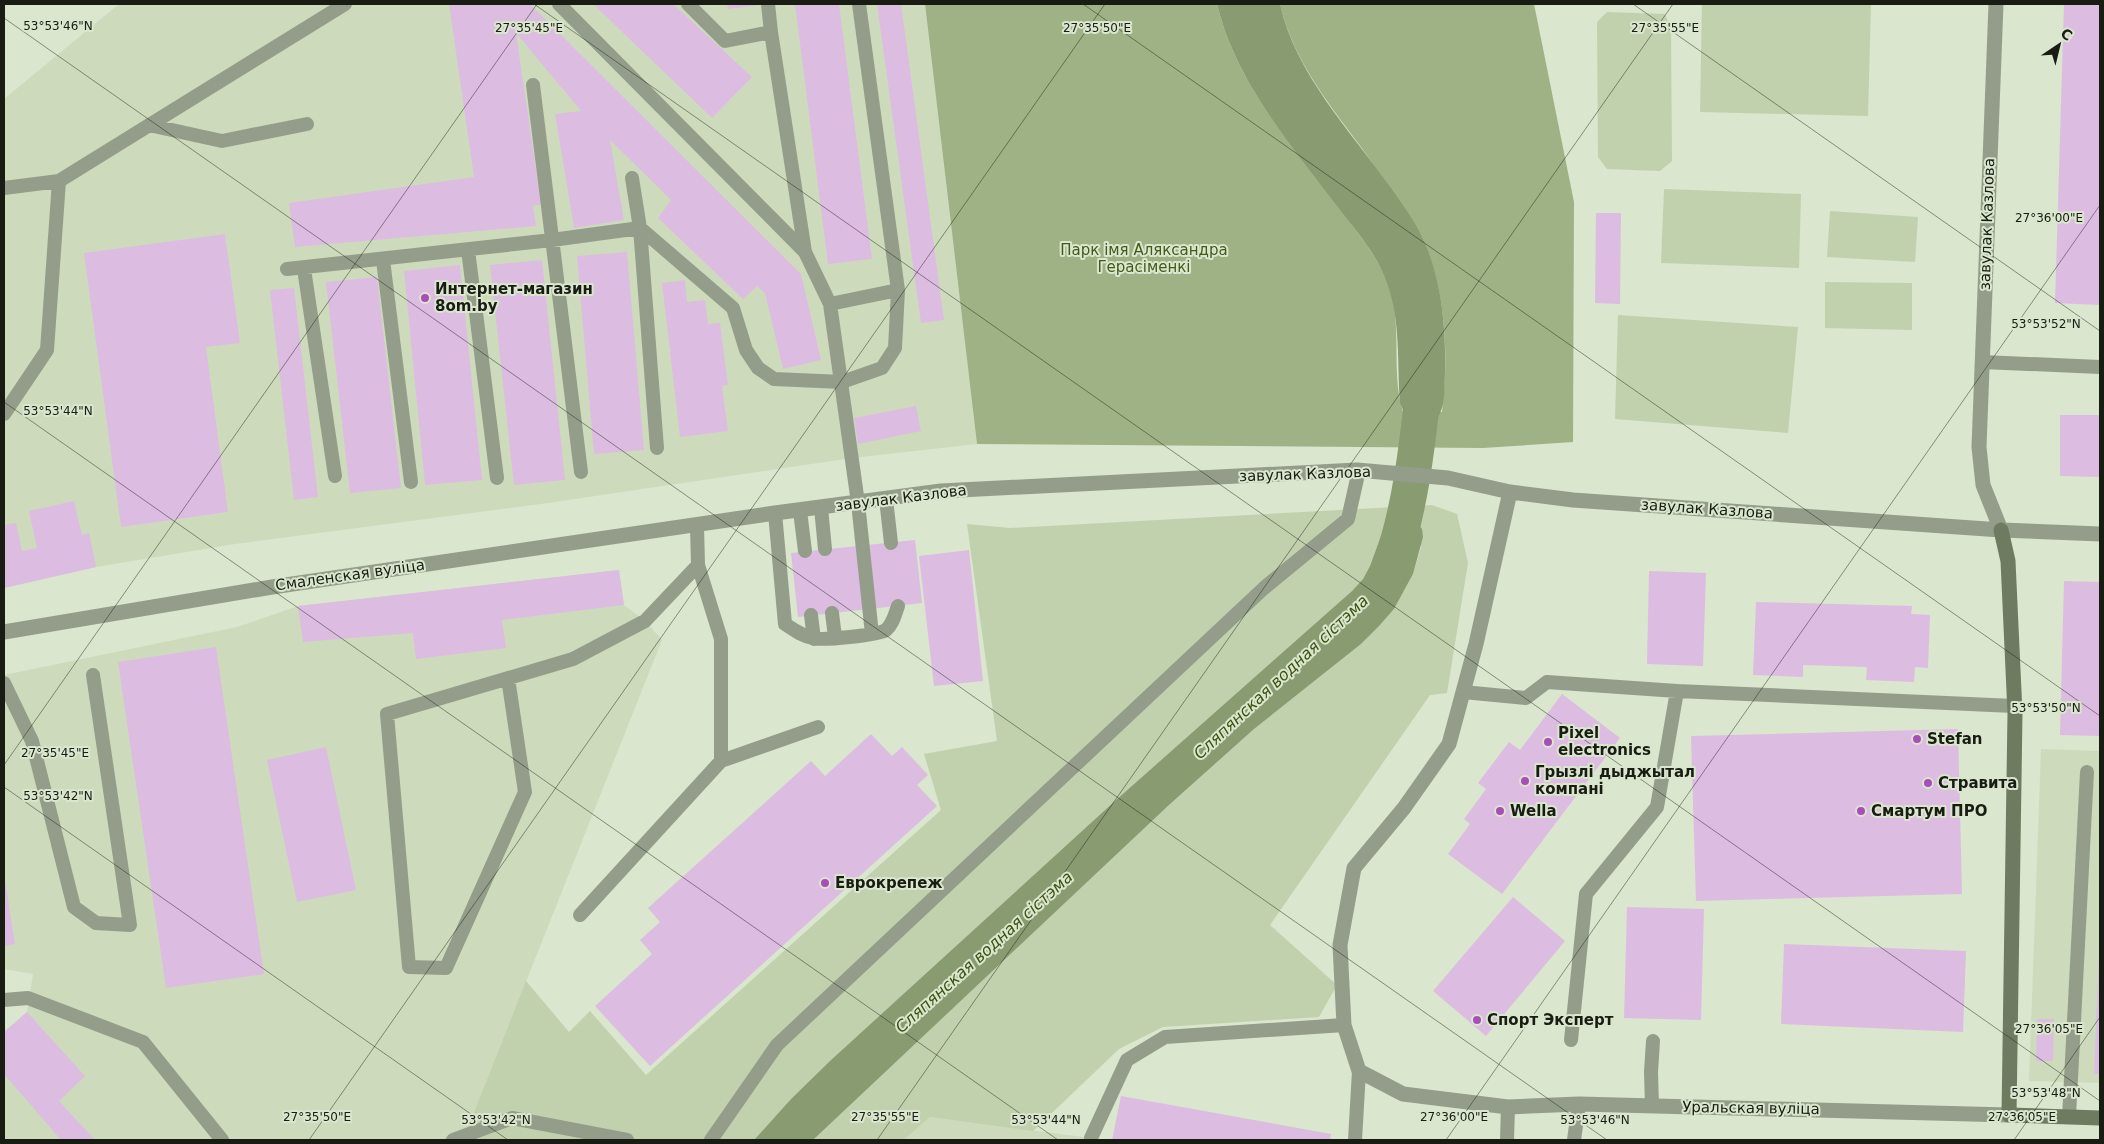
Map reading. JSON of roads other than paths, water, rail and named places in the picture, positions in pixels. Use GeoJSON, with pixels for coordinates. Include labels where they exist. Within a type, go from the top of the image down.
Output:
{"type":"FeatureCollection","features":[{"type":"Feature","properties":{"kind":"street","name":"завулак Казлова"},"geometry":{"type":"LineString","coordinates":[[1996,4],[1979,447],[1984,485],[2001,530]]}},
{"type":"Feature","properties":{"kind":"street","name":"завулак Казлова"},"geometry":{"type":"LineString","coordinates":[[698,526],[775,513],[942,491],[1359,470],[1448,478],[1510,492],[1573,500],[2001,530],[2100,534]]}},
{"type":"Feature","properties":{"kind":"street"},"geometry":{"type":"LineString","coordinates":[[1359,1071],[1344,1025],[1340,945],[1354,868],[1404,808],[1449,744],[1476,644],[1510,492]]}},
{"type":"Feature","properties":{"kind":"street","name":"Смаленская вуліца"},"geometry":{"type":"LineString","coordinates":[[4,632],[282,585],[698,526]]}},
{"type":"Feature","properties":{"kind":"street"},"geometry":{"type":"LineString","coordinates":[[2001,530],[2008,561],[2014,706],[2009,1115]]}},
{"type":"Feature","properties":{"kind":"street","name":"Уральская вуліца"},"geometry":{"type":"LineString","coordinates":[[1359,1071],[1403,1094],[1508,1107],[1579,1104],[2100,1118]]}},
{"type":"Feature","properties":{"kind":"lane"},"geometry":{"type":"LineString","coordinates":[[4,188],[60,181],[345,4]]}},
{"type":"Feature","properties":{"kind":"lane"},"geometry":{"type":"LineString","coordinates":[[559,4],[805,252]]}},
{"type":"Feature","properties":{"kind":"lane"},"geometry":{"type":"LineString","coordinates":[[688,4],[725,41],[771,32]]}},
{"type":"Feature","properties":{"kind":"lane"},"geometry":{"type":"LineString","coordinates":[[768,4],[805,252],[830,304],[858,503],[872,634]]}},
{"type":"Feature","properties":{"kind":"lane"},"geometry":{"type":"LineString","coordinates":[[287,270],[468,250],[640,228],[732,308],[746,350],[758,368],[774,379],[842,382],[882,368],[895,348],[898,290],[860,4]]}},
{"type":"Feature","properties":{"kind":"lane"},"geometry":{"type":"LineString","coordinates":[[533,85],[581,472]]}},
{"type":"Feature","properties":{"kind":"lane"},"geometry":{"type":"LineString","coordinates":[[149,125],[222,141],[307,124]]}},
{"type":"Feature","properties":{"kind":"lane"},"geometry":{"type":"LineString","coordinates":[[632,178],[640,228],[657,448]]}},
{"type":"Feature","properties":{"kind":"lane"},"geometry":{"type":"LineString","coordinates":[[4,414],[47,350],[60,181]]}},
{"type":"Feature","properties":{"kind":"lane"},"geometry":{"type":"LineString","coordinates":[[468,250],[497,478]]}},
{"type":"Feature","properties":{"kind":"lane"},"geometry":{"type":"LineString","coordinates":[[383,260],[411,482]]}},
{"type":"Feature","properties":{"kind":"lane"},"geometry":{"type":"LineString","coordinates":[[304,269],[335,476]]}},
{"type":"Feature","properties":{"kind":"lane"},"geometry":{"type":"LineString","coordinates":[[830,304],[898,290]]}},
{"type":"Feature","properties":{"kind":"lane"},"geometry":{"type":"LineString","coordinates":[[1982,362],[2100,367]]}},
{"type":"Feature","properties":{"kind":"lane"},"geometry":{"type":"LineString","coordinates":[[711,1140],[777,1045],[1264,588],[1348,519],[1359,470]]}},
{"type":"Feature","properties":{"kind":"lane"},"geometry":{"type":"LineString","coordinates":[[886,499],[891,542]]}},
{"type":"Feature","properties":{"kind":"lane"},"geometry":{"type":"LineString","coordinates":[[821,508],[825,549]]}},
{"type":"Feature","properties":{"kind":"lane"},"geometry":{"type":"LineString","coordinates":[[800,511],[804,551]]}},
{"type":"Feature","properties":{"kind":"lane"},"geometry":{"type":"LineString","coordinates":[[775,513],[785,624],[798,633],[814,639],[872,634],[886,630],[893,620],[898,606]]}},
{"type":"Feature","properties":{"kind":"lane"},"geometry":{"type":"LineString","coordinates":[[698,526],[698,565],[721,639],[721,761]]}},
{"type":"Feature","properties":{"kind":"lane"},"geometry":{"type":"LineString","coordinates":[[508,678],[524,792],[446,968],[409,967],[387,714],[508,678],[573,659],[646,621],[698,565]]}},
{"type":"Feature","properties":{"kind":"lane"},"geometry":{"type":"LineString","coordinates":[[832,613],[835,638]]}},
{"type":"Feature","properties":{"kind":"lane"},"geometry":{"type":"LineString","coordinates":[[812,615],[814,639]]}},
{"type":"Feature","properties":{"kind":"lane"},"geometry":{"type":"LineString","coordinates":[[4,683],[32,741],[74,908],[96,923],[130,925],[93,675]]}},
{"type":"Feature","properties":{"kind":"lane"},"geometry":{"type":"LineString","coordinates":[[1463,692],[1526,698],[1547,682],[1677,691],[2014,706]]}},
{"type":"Feature","properties":{"kind":"lane"},"geometry":{"type":"LineString","coordinates":[[1571,1040],[1586,894],[1657,807],[1677,691]]}},
{"type":"Feature","properties":{"kind":"lane"},"geometry":{"type":"LineString","coordinates":[[580,915],[721,761],[818,727]]}},
{"type":"Feature","properties":{"kind":"lane"},"geometry":{"type":"LineString","coordinates":[[2069,1117],[2087,772]]}},
{"type":"Feature","properties":{"kind":"lane"},"geometry":{"type":"LineString","coordinates":[[4,1000],[28,998],[142,1042],[222,1140]]}},
{"type":"Feature","properties":{"kind":"lane"},"geometry":{"type":"LineString","coordinates":[[1091,1138],[1127,1060],[1165,1037],[1344,1025]]}},
{"type":"Feature","properties":{"kind":"lane"},"geometry":{"type":"LineString","coordinates":[[1652,1106],[1651,1072],[1653,1041]]}},
{"type":"Feature","properties":{"kind":"lane"},"geometry":{"type":"LineString","coordinates":[[1355,1140],[1359,1071]]}},
{"type":"Feature","properties":{"kind":"lane"},"geometry":{"type":"LineString","coordinates":[[1574,1140],[1579,1104]]}},
{"type":"Feature","properties":{"kind":"lane"},"geometry":{"type":"LineString","coordinates":[[1507,1140],[1508,1107]]}},
{"type":"Feature","properties":{"kind":"lane"},"geometry":{"type":"LineString","coordinates":[[453,1140],[512,1118],[628,1140]]}},
{"type":"Feature","properties":{"kind":"water"},"geometry":{"type":"Polygon","coordinates":[[[1217,4],[1280,4],[1298,55],[1311,78],[1391,188],[1420,232],[1439,287],[1445,339],[1444,402],[1439,414],[1430,425],[1411,419],[1405,413],[1400,403],[1395,312],[1387,283],[1378,263],[1268,113],[1237,61],[1217,4]]]}},
{"type":"Feature","properties":{"kind":"water"},"geometry":{"type":"Polygon","coordinates":[[[1398,514],[1413,517],[1422,529],[1423,537],[1413,574],[1394,609],[1361,644],[1254,729],[1169,805],[813,1140],[754,1140],[791,1099],[831,1060],[1116,800],[1352,591],[1363,579],[1370,566],[1386,522],[1391,516],[1398,514]]]}},
{"type":"Feature","properties":{"kind":"waterway","name":"Сляпянская водная сістэма"},"geometry":{"type":"LineString","coordinates":[[1392,561],[1405,516],[1417,446],[1425,375]]}},
{"type":"Feature","properties":{"kind":"place","name":"Интернет-магазин 8om.by"},"geometry":{"type":"Point","coordinates":[425,298]}},
{"type":"Feature","properties":{"kind":"place","name":"Stefan"},"geometry":{"type":"Point","coordinates":[1917,739]}},
{"type":"Feature","properties":{"kind":"place","name":"Pixel electronics"},"geometry":{"type":"Point","coordinates":[1548,742]}},
{"type":"Feature","properties":{"kind":"place","name":"Грызлі дыджытал компані"},"geometry":{"type":"Point","coordinates":[1525,781]}},
{"type":"Feature","properties":{"kind":"place","name":"Стравита"},"geometry":{"type":"Point","coordinates":[1928,783]}},
{"type":"Feature","properties":{"kind":"place","name":"Wella"},"geometry":{"type":"Point","coordinates":[1500,811]}},
{"type":"Feature","properties":{"kind":"place","name":"Смартум ПРО"},"geometry":{"type":"Point","coordinates":[1861,811]}},
{"type":"Feature","properties":{"kind":"place","name":"Еврокрепеж"},"geometry":{"type":"Point","coordinates":[825,883]}},
{"type":"Feature","properties":{"kind":"place","name":"Спорт Эксперт"},"geometry":{"type":"Point","coordinates":[1477,1020]}},
{"type":"Feature","properties":{"kind":"park label","name":"Парк імя Аляксандра Герасіменкі"},"geometry":{"type":"Point","coordinates":[1144,258]}}]}
